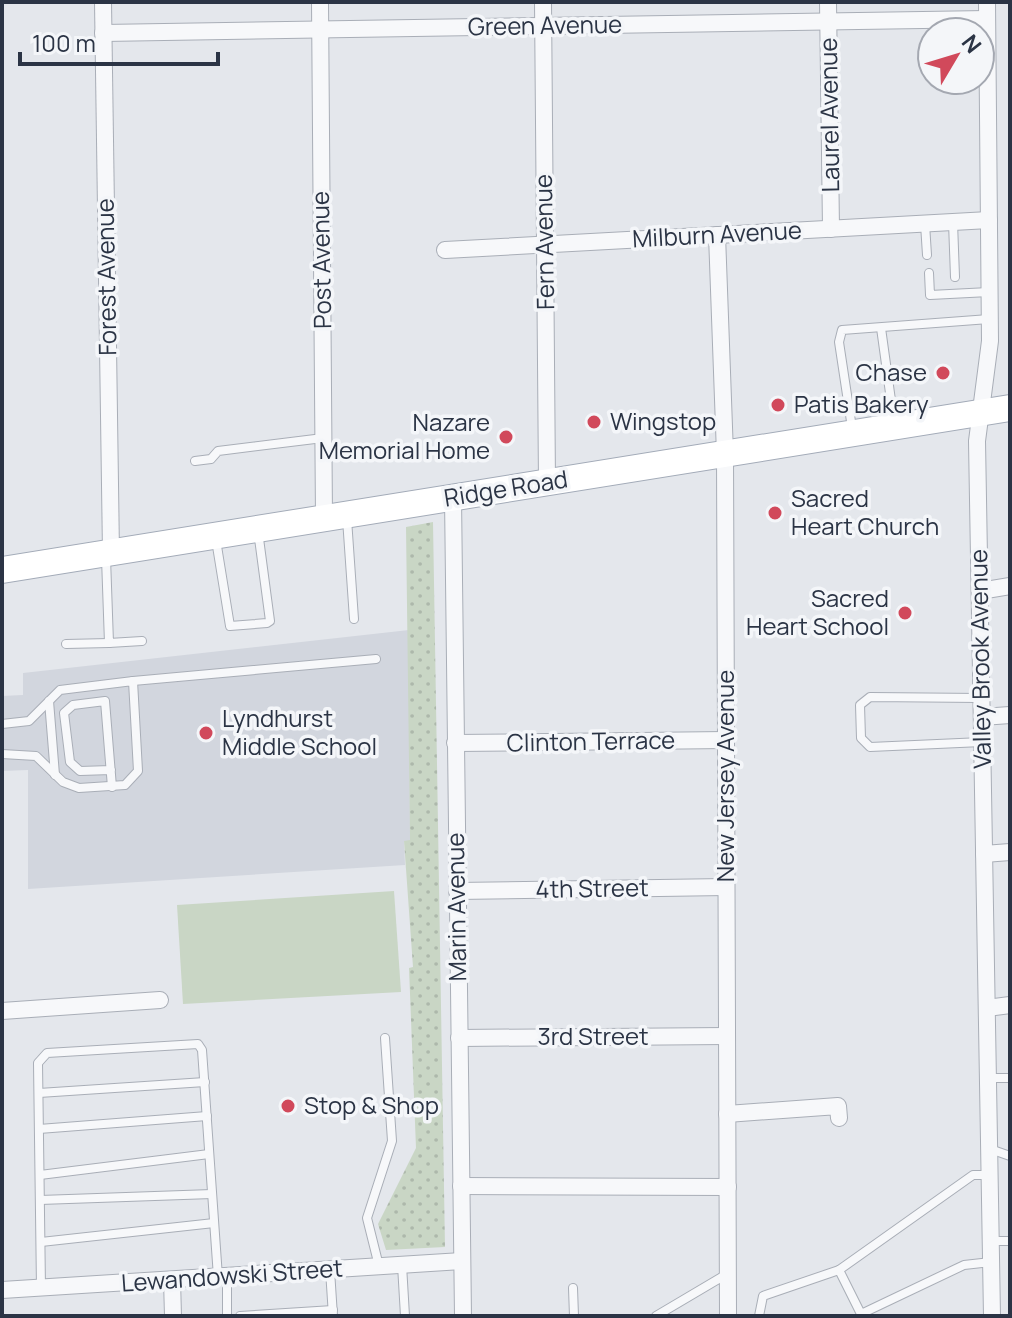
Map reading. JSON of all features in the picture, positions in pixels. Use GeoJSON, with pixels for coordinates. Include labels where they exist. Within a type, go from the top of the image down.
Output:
{"type":"FeatureCollection","features":[{"type":"Feature","properties":{"kind":"main road","name":"Ridge Road"},"geometry":{"type":"LineString","coordinates":[[2,570],[1010,408]]}},
{"type":"Feature","properties":{"kind":"street","name":"Forest Avenue"},"geometry":{"type":"LineString","coordinates":[[103,2],[108,553]]}},
{"type":"Feature","properties":{"kind":"street","name":"Post Avenue"},"geometry":{"type":"LineString","coordinates":[[320,2],[324,438],[336,516]]}},
{"type":"Feature","properties":{"kind":"street","name":"Fern Avenue"},"geometry":{"type":"LineString","coordinates":[[543,2],[547,482]]}},
{"type":"Feature","properties":{"kind":"street","name":"Laurel Avenue"},"geometry":{"type":"LineString","coordinates":[[828,2],[831,229]]}},
{"type":"Feature","properties":{"kind":"street","name":"Green Avenue"},"geometry":{"type":"LineString","coordinates":[[103,33],[829,21],[987,10]]}},
{"type":"Feature","properties":{"kind":"street","name":"Valley Brook Avenue"},"geometry":{"type":"LineString","coordinates":[[987,10],[990,341],[978,413],[992,1316]]}},
{"type":"Feature","properties":{"kind":"street","name":"Milburn Avenue"},"geometry":{"type":"LineString","coordinates":[[445,250],[989,220]]}},
{"type":"Feature","properties":{"kind":"street","name":"New Jersey Avenue"},"geometry":{"type":"LineString","coordinates":[[717,235],[725,454],[728,1273],[724,1315]]}},
{"type":"Feature","properties":{"kind":"street","name":"Marin Avenue"},"geometry":{"type":"LineString","coordinates":[[453,498],[463,1316]]}},
{"type":"Feature","properties":{"kind":"street"},"geometry":{"type":"LineString","coordinates":[[980,591],[1010,586]]}},
{"type":"Feature","properties":{"kind":"street"},"geometry":{"type":"LineString","coordinates":[[982,717],[1010,715]]}},
{"type":"Feature","properties":{"kind":"street","name":"Clinton Terrace"},"geometry":{"type":"LineString","coordinates":[[455,743],[726,740]]}},
{"type":"Feature","properties":{"kind":"street"},"geometry":{"type":"LineString","coordinates":[[984,854],[1010,852]]}},
{"type":"Feature","properties":{"kind":"street","name":"4th Street"},"geometry":{"type":"LineString","coordinates":[[457,891],[726,887]]}},
{"type":"Feature","properties":{"kind":"street"},"geometry":{"type":"LineString","coordinates":[[2,1011],[160,1000]]}},
{"type":"Feature","properties":{"kind":"street"},"geometry":{"type":"LineString","coordinates":[[987,1008],[1010,1005]]}},
{"type":"Feature","properties":{"kind":"street","name":"3rd Street"},"geometry":{"type":"LineString","coordinates":[[459,1038],[727,1036]]}},
{"type":"Feature","properties":{"kind":"street"},"geometry":{"type":"LineString","coordinates":[[727,1114],[838,1106],[839,1118]]}},
{"type":"Feature","properties":{"kind":"street"},"geometry":{"type":"LineString","coordinates":[[461,1186],[728,1187]]}},
{"type":"Feature","properties":{"kind":"street","name":"Lewandowski Street"},"geometry":{"type":"LineString","coordinates":[[2,1290],[462,1261]]}},
{"type":"Feature","properties":{"kind":"street"},"geometry":{"type":"LineString","coordinates":[[172,1280],[173,1316]]}},
{"type":"Feature","properties":{"kind":"lane"},"geometry":{"type":"LineString","coordinates":[[953,222],[955,277]]}},
{"type":"Feature","properties":{"kind":"lane"},"geometry":{"type":"LineString","coordinates":[[925,224],[927,255]]}},
{"type":"Feature","properties":{"kind":"lane"},"geometry":{"type":"LineString","coordinates":[[929,273],[930,295],[989,292]]}},
{"type":"Feature","properties":{"kind":"lane"},"geometry":{"type":"LineString","coordinates":[[853,433],[839,342],[842,330],[989,319]]}},
{"type":"Feature","properties":{"kind":"lane"},"geometry":{"type":"LineString","coordinates":[[881,328],[895,427]]}},
{"type":"Feature","properties":{"kind":"lane"},"geometry":{"type":"LineString","coordinates":[[195,461],[211,459],[218,451],[324,438]]}},
{"type":"Feature","properties":{"kind":"lane"},"geometry":{"type":"LineString","coordinates":[[336,516],[354,619]]}},
{"type":"Feature","properties":{"kind":"lane"},"geometry":{"type":"LineString","coordinates":[[216,536],[230,626],[267,623],[270,621],[258,529]]}},
{"type":"Feature","properties":{"kind":"lane"},"geometry":{"type":"LineString","coordinates":[[108,553],[109,643]]}},
{"type":"Feature","properties":{"kind":"lane"},"geometry":{"type":"LineString","coordinates":[[66,644],[142,641]]}},
{"type":"Feature","properties":{"kind":"lane"},"geometry":{"type":"LineString","coordinates":[[2,724],[29,721],[60,690],[376,659]]}},
{"type":"Feature","properties":{"kind":"lane"},"geometry":{"type":"LineString","coordinates":[[2,754],[36,756],[55,775],[79,788],[125,785],[138,771],[133,681]]}},
{"type":"Feature","properties":{"kind":"lane"},"geometry":{"type":"LineString","coordinates":[[981,698],[870,697],[860,705],[861,738],[870,747],[982,742]]}},
{"type":"Feature","properties":{"kind":"lane"},"geometry":{"type":"LineString","coordinates":[[49,700],[55,775]]}},
{"type":"Feature","properties":{"kind":"lane"},"geometry":{"type":"LineString","coordinates":[[111,770],[80,771],[70,762],[64,713],[73,705],[105,701],[111,770],[112,787]]}},
{"type":"Feature","properties":{"kind":"lane"},"geometry":{"type":"LineString","coordinates":[[379,1266],[367,1218],[392,1141],[385,1038]]}},
{"type":"Feature","properties":{"kind":"lane"},"geometry":{"type":"LineString","coordinates":[[41,1288],[38,1063],[47,1053],[198,1044],[202,1050],[214,1223],[227,1316]]}},
{"type":"Feature","properties":{"kind":"lane"},"geometry":{"type":"LineString","coordinates":[[988,1078],[1010,1078]]}},
{"type":"Feature","properties":{"kind":"lane"},"geometry":{"type":"LineString","coordinates":[[39,1093],[205,1082]]}},
{"type":"Feature","properties":{"kind":"lane"},"geometry":{"type":"LineString","coordinates":[[39,1129],[207,1116]]}},
{"type":"Feature","properties":{"kind":"lane"},"geometry":{"type":"LineString","coordinates":[[990,1148],[1010,1156]]}},
{"type":"Feature","properties":{"kind":"lane"},"geometry":{"type":"LineString","coordinates":[[40,1175],[209,1154]]}},
{"type":"Feature","properties":{"kind":"lane"},"geometry":{"type":"LineString","coordinates":[[759,1316],[763,1296],[839,1270],[973,1175],[990,1175]]}},
{"type":"Feature","properties":{"kind":"lane"},"geometry":{"type":"LineString","coordinates":[[40,1200],[212,1194]]}},
{"type":"Feature","properties":{"kind":"lane"},"geometry":{"type":"LineString","coordinates":[[41,1242],[214,1223]]}},
{"type":"Feature","properties":{"kind":"lane"},"geometry":{"type":"LineString","coordinates":[[991,1241],[1010,1241]]}},
{"type":"Feature","properties":{"kind":"lane"},"geometry":{"type":"LineString","coordinates":[[839,1270],[861,1314],[964,1265],[991,1262]]}},
{"type":"Feature","properties":{"kind":"lane"},"geometry":{"type":"LineString","coordinates":[[402,1265],[405,1316]]}},
{"type":"Feature","properties":{"kind":"lane"},"geometry":{"type":"LineString","coordinates":[[240,1316],[333,1313],[330,1270]]}},
{"type":"Feature","properties":{"kind":"lane"},"geometry":{"type":"LineString","coordinates":[[656,1316],[728,1273]]}},
{"type":"Feature","properties":{"kind":"lane"},"geometry":{"type":"LineString","coordinates":[[573,1288],[574,1316]]}},
{"type":"Feature","properties":{"kind":"shaded area","name":"Lyndhurst Middle School"},"geometry":{"type":"Polygon","coordinates":[[[409,630],[410,841],[404,841],[405,865],[28,889],[28,770],[2,771],[2,696],[23,695],[23,673],[409,630]]]}},
{"type":"Feature","properties":{"kind":"green space"},"geometry":{"type":"Polygon","coordinates":[[[433,522],[445,1247],[386,1250],[378,1224],[416,1148],[409,968],[413,967],[404,841],[410,840],[406,527],[433,522]]]}},
{"type":"Feature","properties":{"kind":"green space"},"geometry":{"type":"Polygon","coordinates":[[[394,891],[401,992],[183,1004],[177,905],[394,891]]]}},
{"type":"Feature","properties":{"kind":"place","name":"Chase"},"geometry":{"type":"Point","coordinates":[943,373]}},
{"type":"Feature","properties":{"kind":"place","name":"Patis Bakery"},"geometry":{"type":"Point","coordinates":[778,405]}},
{"type":"Feature","properties":{"kind":"place","name":"Wingstop"},"geometry":{"type":"Point","coordinates":[594,422]}},
{"type":"Feature","properties":{"kind":"place","name":"Nazare Memorial Home"},"geometry":{"type":"Point","coordinates":[506,437]}},
{"type":"Feature","properties":{"kind":"place","name":"Sacred Heart Church"},"geometry":{"type":"Point","coordinates":[775,513]}},
{"type":"Feature","properties":{"kind":"place","name":"Sacred Heart School"},"geometry":{"type":"Point","coordinates":[905,613]}},
{"type":"Feature","properties":{"kind":"place","name":"Lyndhurst Middle School"},"geometry":{"type":"Point","coordinates":[206,733]}},
{"type":"Feature","properties":{"kind":"place","name":"Stop & Shop"},"geometry":{"type":"Point","coordinates":[288,1106]}}]}
